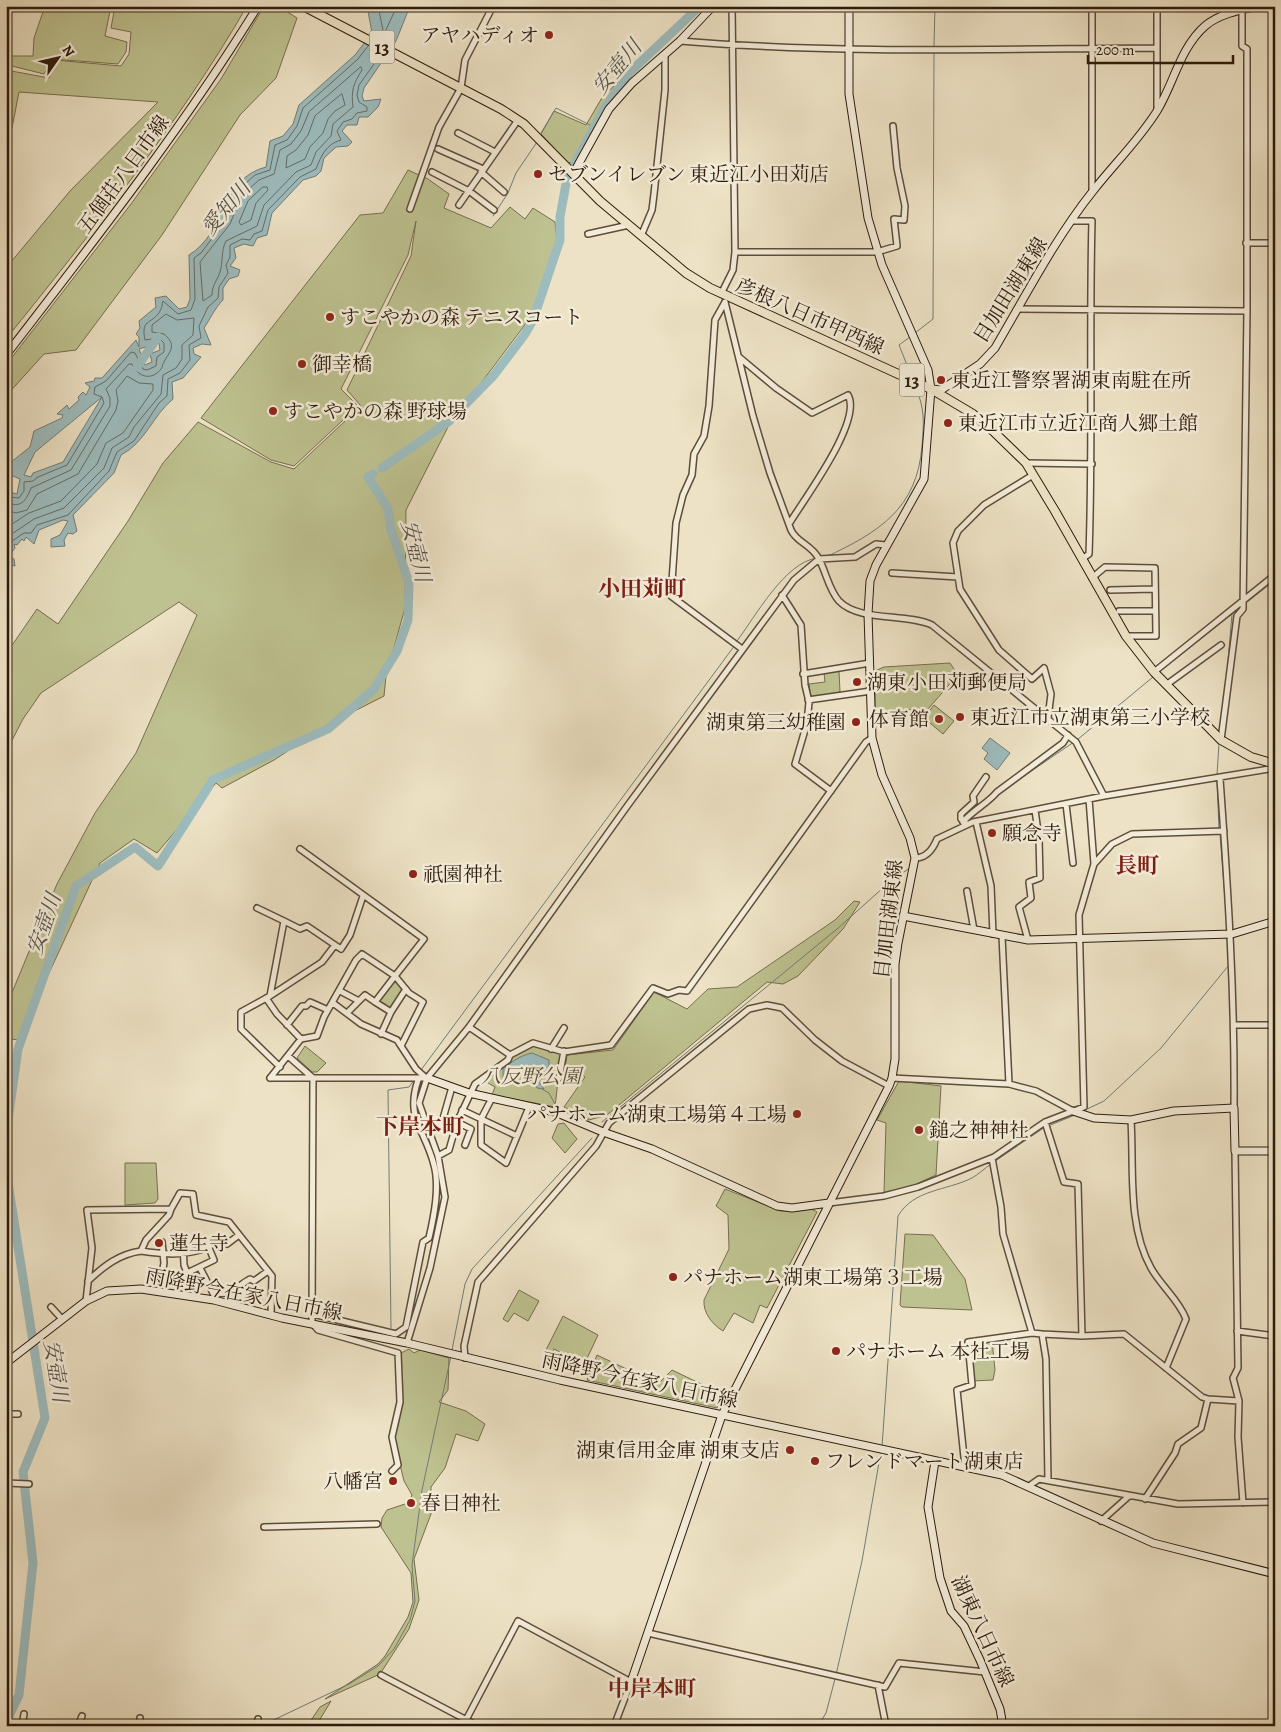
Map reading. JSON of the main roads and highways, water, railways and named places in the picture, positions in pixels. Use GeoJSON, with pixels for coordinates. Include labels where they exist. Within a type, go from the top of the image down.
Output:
{"type":"FeatureCollection","features":[{"type":"Feature","properties":{"kind":"main road","name":"五個荘八日市線"},"geometry":{"type":"LineString","coordinates":[[6,355],[140,181],[216,74],[258,6]]}},
{"type":"Feature","properties":{"kind":"main road","name":"彦根八日市甲西線"},"geometry":{"type":"LineString","coordinates":[[303,6],[461,88],[518,120],[629,226],[686,273],[724,298],[932,389],[980,420],[1026,463],[1126,636],[1166,686],[1222,740],[1251,757],[1275,764]]}},
{"type":"Feature","properties":{"kind":"main road"},"geometry":{"type":"LineString","coordinates":[[573,174],[609,110],[632,83],[680,41],[712,6]]}},
{"type":"Feature","properties":{"kind":"main road"},"geometry":{"type":"LineString","coordinates":[[848,6],[849,94],[856,150],[868,218],[877,252],[928,370],[932,389]]}},
{"type":"Feature","properties":{"kind":"main road","name":"目加田湖東線"},"geometry":{"type":"LineString","coordinates":[[631,1682],[722,1415],[892,1078],[895,1059],[895,964],[915,858],[910,838],[882,776],[872,738],[868,614],[870,581],[886,545],[924,479],[932,389],[941,390],[980,364],[995,348],[1092,191],[1134,142],[1157,110],[1193,39],[1206,25],[1221,16],[1242,8],[1258,6]]}},
{"type":"Feature","properties":{"kind":"main road"},"geometry":{"type":"LineString","coordinates":[[903,916],[1028,940],[1228,934],[1275,922]]}},
{"type":"Feature","properties":{"kind":"main road"},"geometry":{"type":"LineString","coordinates":[[427,1078],[469,1093],[555,1112],[603,1132],[652,1149],[777,1206],[792,1208],[829,1203]]}},
{"type":"Feature","properties":{"kind":"main road"},"geometry":{"type":"LineString","coordinates":[[1072,1111],[1110,1120],[1131,1120],[1174,1111],[1234,1108],[1235,1151],[1275,1151]]}},
{"type":"Feature","properties":{"kind":"main road","name":"雨降野今在家八日市線"},"geometry":{"type":"LineString","coordinates":[[6,1363],[86,1301],[107,1291],[126,1288],[214,1296],[271,1314],[879,1450],[1002,1475],[1101,1521],[1154,1543],[1275,1574]]}},
{"type":"Feature","properties":{"kind":"main road","name":"湖東八日市線"},"geometry":{"type":"LineString","coordinates":[[935,1461],[928,1507],[940,1578],[952,1611],[964,1626],[985,1672],[1000,1709],[1003,1726]]}},
{"type":"Feature","properties":{"kind":"water"},"geometry":{"type":"Polygon","coordinates":[[[367,6],[410,6],[396,41],[364,88],[362,96],[364,101],[381,99],[378,107],[368,117],[359,117],[357,125],[347,125],[342,131],[352,142],[348,146],[336,147],[324,158],[321,171],[316,176],[303,180],[272,213],[267,235],[257,238],[253,246],[244,244],[234,248],[236,258],[230,266],[240,270],[238,276],[229,279],[223,288],[223,300],[204,328],[211,345],[202,344],[193,348],[194,354],[201,357],[183,378],[172,382],[173,399],[143,436],[121,455],[114,473],[73,515],[77,531],[73,534],[68,533],[64,540],[65,546],[51,547],[51,539],[60,535],[68,521],[63,520],[39,530],[34,544],[26,537],[24,541],[22,539],[17,545],[14,544],[15,548],[12,552],[7,546],[8,554],[14,559],[15,566],[7,564],[6,484],[13,493],[17,494],[20,479],[13,476],[6,479],[6,466],[30,447],[34,431],[62,418],[63,415],[57,414],[67,405],[69,409],[79,400],[78,397],[83,392],[86,395],[90,387],[85,383],[94,381],[95,378],[102,378],[136,340],[139,347],[139,337],[136,334],[140,328],[139,321],[156,307],[155,298],[166,296],[179,309],[187,307],[190,299],[189,255],[210,234],[240,182],[251,173],[266,167],[270,141],[283,136],[293,124],[299,105],[355,55],[372,33],[367,6]],[[159,343],[139,349],[145,365],[152,362],[150,354],[160,350],[159,343]],[[102,397],[35,452],[24,475],[31,477],[33,473],[63,462],[102,397]]]}},
{"type":"Feature","properties":{"kind":"water"},"geometry":{"type":"Polygon","coordinates":[[[990,738],[1010,753],[997,770],[984,759],[988,753],[982,748],[990,738]]]}},
{"type":"Feature","properties":{"kind":"water"},"geometry":{"type":"Polygon","coordinates":[[[532,1053],[549,1060],[549,1078],[542,1076],[541,1068],[533,1074],[544,1089],[537,1088],[531,1078],[510,1073],[506,1078],[503,1077],[503,1069],[516,1059],[532,1053]]]}},
{"type":"Feature","properties":{"kind":"waterway","name":"安壺川"},"geometry":{"type":"LineString","coordinates":[[575,163],[603,111],[629,73],[700,6]]}},
{"type":"Feature","properties":{"kind":"waterway"},"geometry":{"type":"LineString","coordinates":[[934,47],[935,6]]}},
{"type":"Feature","properties":{"kind":"waterway"},"geometry":{"type":"LineString","coordinates":[[915,333],[933,319],[934,51]]}},
{"type":"Feature","properties":{"kind":"waterway"},"geometry":{"type":"LineString","coordinates":[[541,133],[556,108],[594,127]]}},
{"type":"Feature","properties":{"kind":"waterway"},"geometry":{"type":"LineString","coordinates":[[493,216],[508,193],[516,173],[537,142]]}},
{"type":"Feature","properties":{"kind":"waterway","name":"安壺川"},"geometry":{"type":"LineString","coordinates":[[382,468],[448,422],[494,375],[525,334],[533,320],[560,240],[560,217],[567,178]]}},
{"type":"Feature","properties":{"kind":"waterway","name":"愛知川"},"geometry":{"type":"LineString","coordinates":[[137,367],[158,337]]}},
{"type":"Feature","properties":{"kind":"waterway"},"geometry":{"type":"LineString","coordinates":[[910,337],[899,345],[911,375]]}},
{"type":"Feature","properties":{"kind":"waterway"},"geometry":{"type":"LineString","coordinates":[[826,557],[878,528],[892,516],[912,486],[919,468],[923,430],[922,408],[915,386]]}},
{"type":"Feature","properties":{"kind":"waterway","name":"安壺川"},"geometry":{"type":"LineString","coordinates":[[212,780],[328,729],[374,689],[397,651],[408,620],[409,583],[391,530],[388,509],[368,477],[373,474]]}},
{"type":"Feature","properties":{"kind":"waterway"},"geometry":{"type":"LineString","coordinates":[[737,641],[782,580],[805,562],[817,558]]}},
{"type":"Feature","properties":{"kind":"waterway"},"geometry":{"type":"LineString","coordinates":[[1246,603],[1275,580]]}},
{"type":"Feature","properties":{"kind":"waterway"},"geometry":{"type":"LineString","coordinates":[[1158,673],[1241,607]]}},
{"type":"Feature","properties":{"kind":"waterway"},"geometry":{"type":"LineString","coordinates":[[1226,685],[1232,614]]}},
{"type":"Feature","properties":{"kind":"waterway"},"geometry":{"type":"LineString","coordinates":[[421,1070],[735,645]]}},
{"type":"Feature","properties":{"kind":"waterway"},"geometry":{"type":"LineString","coordinates":[[1077,740],[1153,677]]}},
{"type":"Feature","properties":{"kind":"waterway"},"geometry":{"type":"LineString","coordinates":[[1005,789],[1074,742]]}},
{"type":"Feature","properties":{"kind":"waterway"},"geometry":{"type":"LineString","coordinates":[[1217,775],[1219,744]]}},
{"type":"Feature","properties":{"kind":"waterway"},"geometry":{"type":"LineString","coordinates":[[1217,779],[1219,830]]}},
{"type":"Feature","properties":{"kind":"waterway","name":"安壺川"},"geometry":{"type":"LineString","coordinates":[[6,1134],[18,1049],[76,886],[135,847],[158,866],[209,786]]}},
{"type":"Feature","properties":{"kind":"waterway"},"geometry":{"type":"LineString","coordinates":[[933,851],[940,841],[960,830]]}},
{"type":"Feature","properties":{"kind":"waterway"},"geometry":{"type":"LineString","coordinates":[[1220,834],[1227,922]]}},
{"type":"Feature","properties":{"kind":"waterway"},"geometry":{"type":"LineString","coordinates":[[602,1122],[837,929],[893,879],[910,868]]}},
{"type":"Feature","properties":{"kind":"waterway"},"geometry":{"type":"LineString","coordinates":[[1083,1111],[1104,1101],[1161,1048],[1229,965]]}},
{"type":"Feature","properties":{"kind":"waterway"},"geometry":{"type":"LineString","coordinates":[[391,1328],[388,1090],[409,1087],[415,1079]]}},
{"type":"Feature","properties":{"kind":"waterway"},"geometry":{"type":"LineString","coordinates":[[542,1089],[549,1093],[556,1106]]}},
{"type":"Feature","properties":{"kind":"waterway"},"geometry":{"type":"LineString","coordinates":[[1048,1126],[1075,1115]]}},
{"type":"Feature","properties":{"kind":"waterway"},"geometry":{"type":"LineString","coordinates":[[994,1162],[1045,1127]]}},
{"type":"Feature","properties":{"kind":"waterway"},"geometry":{"type":"LineString","coordinates":[[452,1350],[465,1284],[472,1269],[592,1138]]}},
{"type":"Feature","properties":{"kind":"waterway"},"geometry":{"type":"LineString","coordinates":[[882,1447],[898,1216],[913,1200],[972,1178],[991,1164]]}},
{"type":"Feature","properties":{"kind":"waterway","name":"安壺川"},"geometry":{"type":"LineString","coordinates":[[6,1170],[45,1418],[23,1472],[33,1563],[19,1695],[6,1722]]}},
{"type":"Feature","properties":{"kind":"waterway"},"geometry":{"type":"LineString","coordinates":[[261,1726],[349,1684],[378,1666],[394,1649],[410,1620],[415,1601],[412,1565],[422,1490],[451,1356]]}},
{"type":"Feature","properties":{"kind":"waterway"},"geometry":{"type":"LineString","coordinates":[[836,1675],[862,1561],[881,1451]]}},
{"type":"Feature","properties":{"kind":"waterway"},"geometry":{"type":"LineString","coordinates":[[818,1726],[826,1713],[835,1679]]}},
{"type":"Feature","properties":{"kind":"waterway"},"geometry":{"type":"LineString","coordinates":[[669,1726],[680,1721],[699,1726]]}},
{"type":"Feature","properties":{"kind":"place","name":"アヤハディオ"},"geometry":{"type":"Point","coordinates":[549,35]}},
{"type":"Feature","properties":{"kind":"place","name":"セブンイレブン 東近江小田苅店"},"geometry":{"type":"Point","coordinates":[538,174]}},
{"type":"Feature","properties":{"kind":"place","name":"すこやかの森 テニスコート"},"geometry":{"type":"Point","coordinates":[330,317]}},
{"type":"Feature","properties":{"kind":"place","name":"御幸橋"},"geometry":{"type":"Point","coordinates":[302,364]}},
{"type":"Feature","properties":{"kind":"place","name":"東近江警察署湖東南駐在所"},"geometry":{"type":"Point","coordinates":[941,380]}},
{"type":"Feature","properties":{"kind":"place","name":"すこやかの森 野球場"},"geometry":{"type":"Point","coordinates":[273,411]}},
{"type":"Feature","properties":{"kind":"place","name":"東近江市立近江商人郷土館"},"geometry":{"type":"Point","coordinates":[948,423]}},
{"type":"Feature","properties":{"kind":"place","name":"湖東小田苅郵便局"},"geometry":{"type":"Point","coordinates":[857,682]}},
{"type":"Feature","properties":{"kind":"place","name":"東近江市立湖東第三小学校"},"geometry":{"type":"Point","coordinates":[960,717]}},
{"type":"Feature","properties":{"kind":"place","name":"体育館"},"geometry":{"type":"Point","coordinates":[939,719]}},
{"type":"Feature","properties":{"kind":"place","name":"湖東第三幼稚園"},"geometry":{"type":"Point","coordinates":[856,722]}},
{"type":"Feature","properties":{"kind":"place","name":"願念寺"},"geometry":{"type":"Point","coordinates":[992,833]}},
{"type":"Feature","properties":{"kind":"place","name":"祇園神社"},"geometry":{"type":"Point","coordinates":[413,874]}},
{"type":"Feature","properties":{"kind":"place","name":"パナホーム湖東工場第４工場"},"geometry":{"type":"Point","coordinates":[797,1114]}},
{"type":"Feature","properties":{"kind":"place","name":"鎚之神神社"},"geometry":{"type":"Point","coordinates":[919,1130]}},
{"type":"Feature","properties":{"kind":"place","name":"蓮生寺"},"geometry":{"type":"Point","coordinates":[159,1243]}},
{"type":"Feature","properties":{"kind":"place","name":"パナホーム湖東工場第３工場"},"geometry":{"type":"Point","coordinates":[673,1277]}},
{"type":"Feature","properties":{"kind":"place","name":"パナホーム 本社工場"},"geometry":{"type":"Point","coordinates":[836,1351]}},
{"type":"Feature","properties":{"kind":"place","name":"湖東信用金庫 湖東支店"},"geometry":{"type":"Point","coordinates":[790,1450]}},
{"type":"Feature","properties":{"kind":"place","name":"フレンドマート湖東店"},"geometry":{"type":"Point","coordinates":[815,1461]}},
{"type":"Feature","properties":{"kind":"place","name":"八幡宮"},"geometry":{"type":"Point","coordinates":[393,1481]}},
{"type":"Feature","properties":{"kind":"place","name":"春日神社"},"geometry":{"type":"Point","coordinates":[411,1503]}},
{"type":"Feature","properties":{"kind":"district","name":"小田苅町"},"geometry":{"type":"Point","coordinates":[642,588]}},
{"type":"Feature","properties":{"kind":"district","name":"長町"},"geometry":{"type":"Point","coordinates":[1137,865]}},
{"type":"Feature","properties":{"kind":"district","name":"下岸本町"},"geometry":{"type":"Point","coordinates":[420,1126]}},
{"type":"Feature","properties":{"kind":"district","name":"中岸本町"},"geometry":{"type":"Point","coordinates":[652,1688]}},
{"type":"Feature","properties":{"kind":"park label","name":"八反野公園"},"geometry":{"type":"Point","coordinates":[531,1076]}}]}
